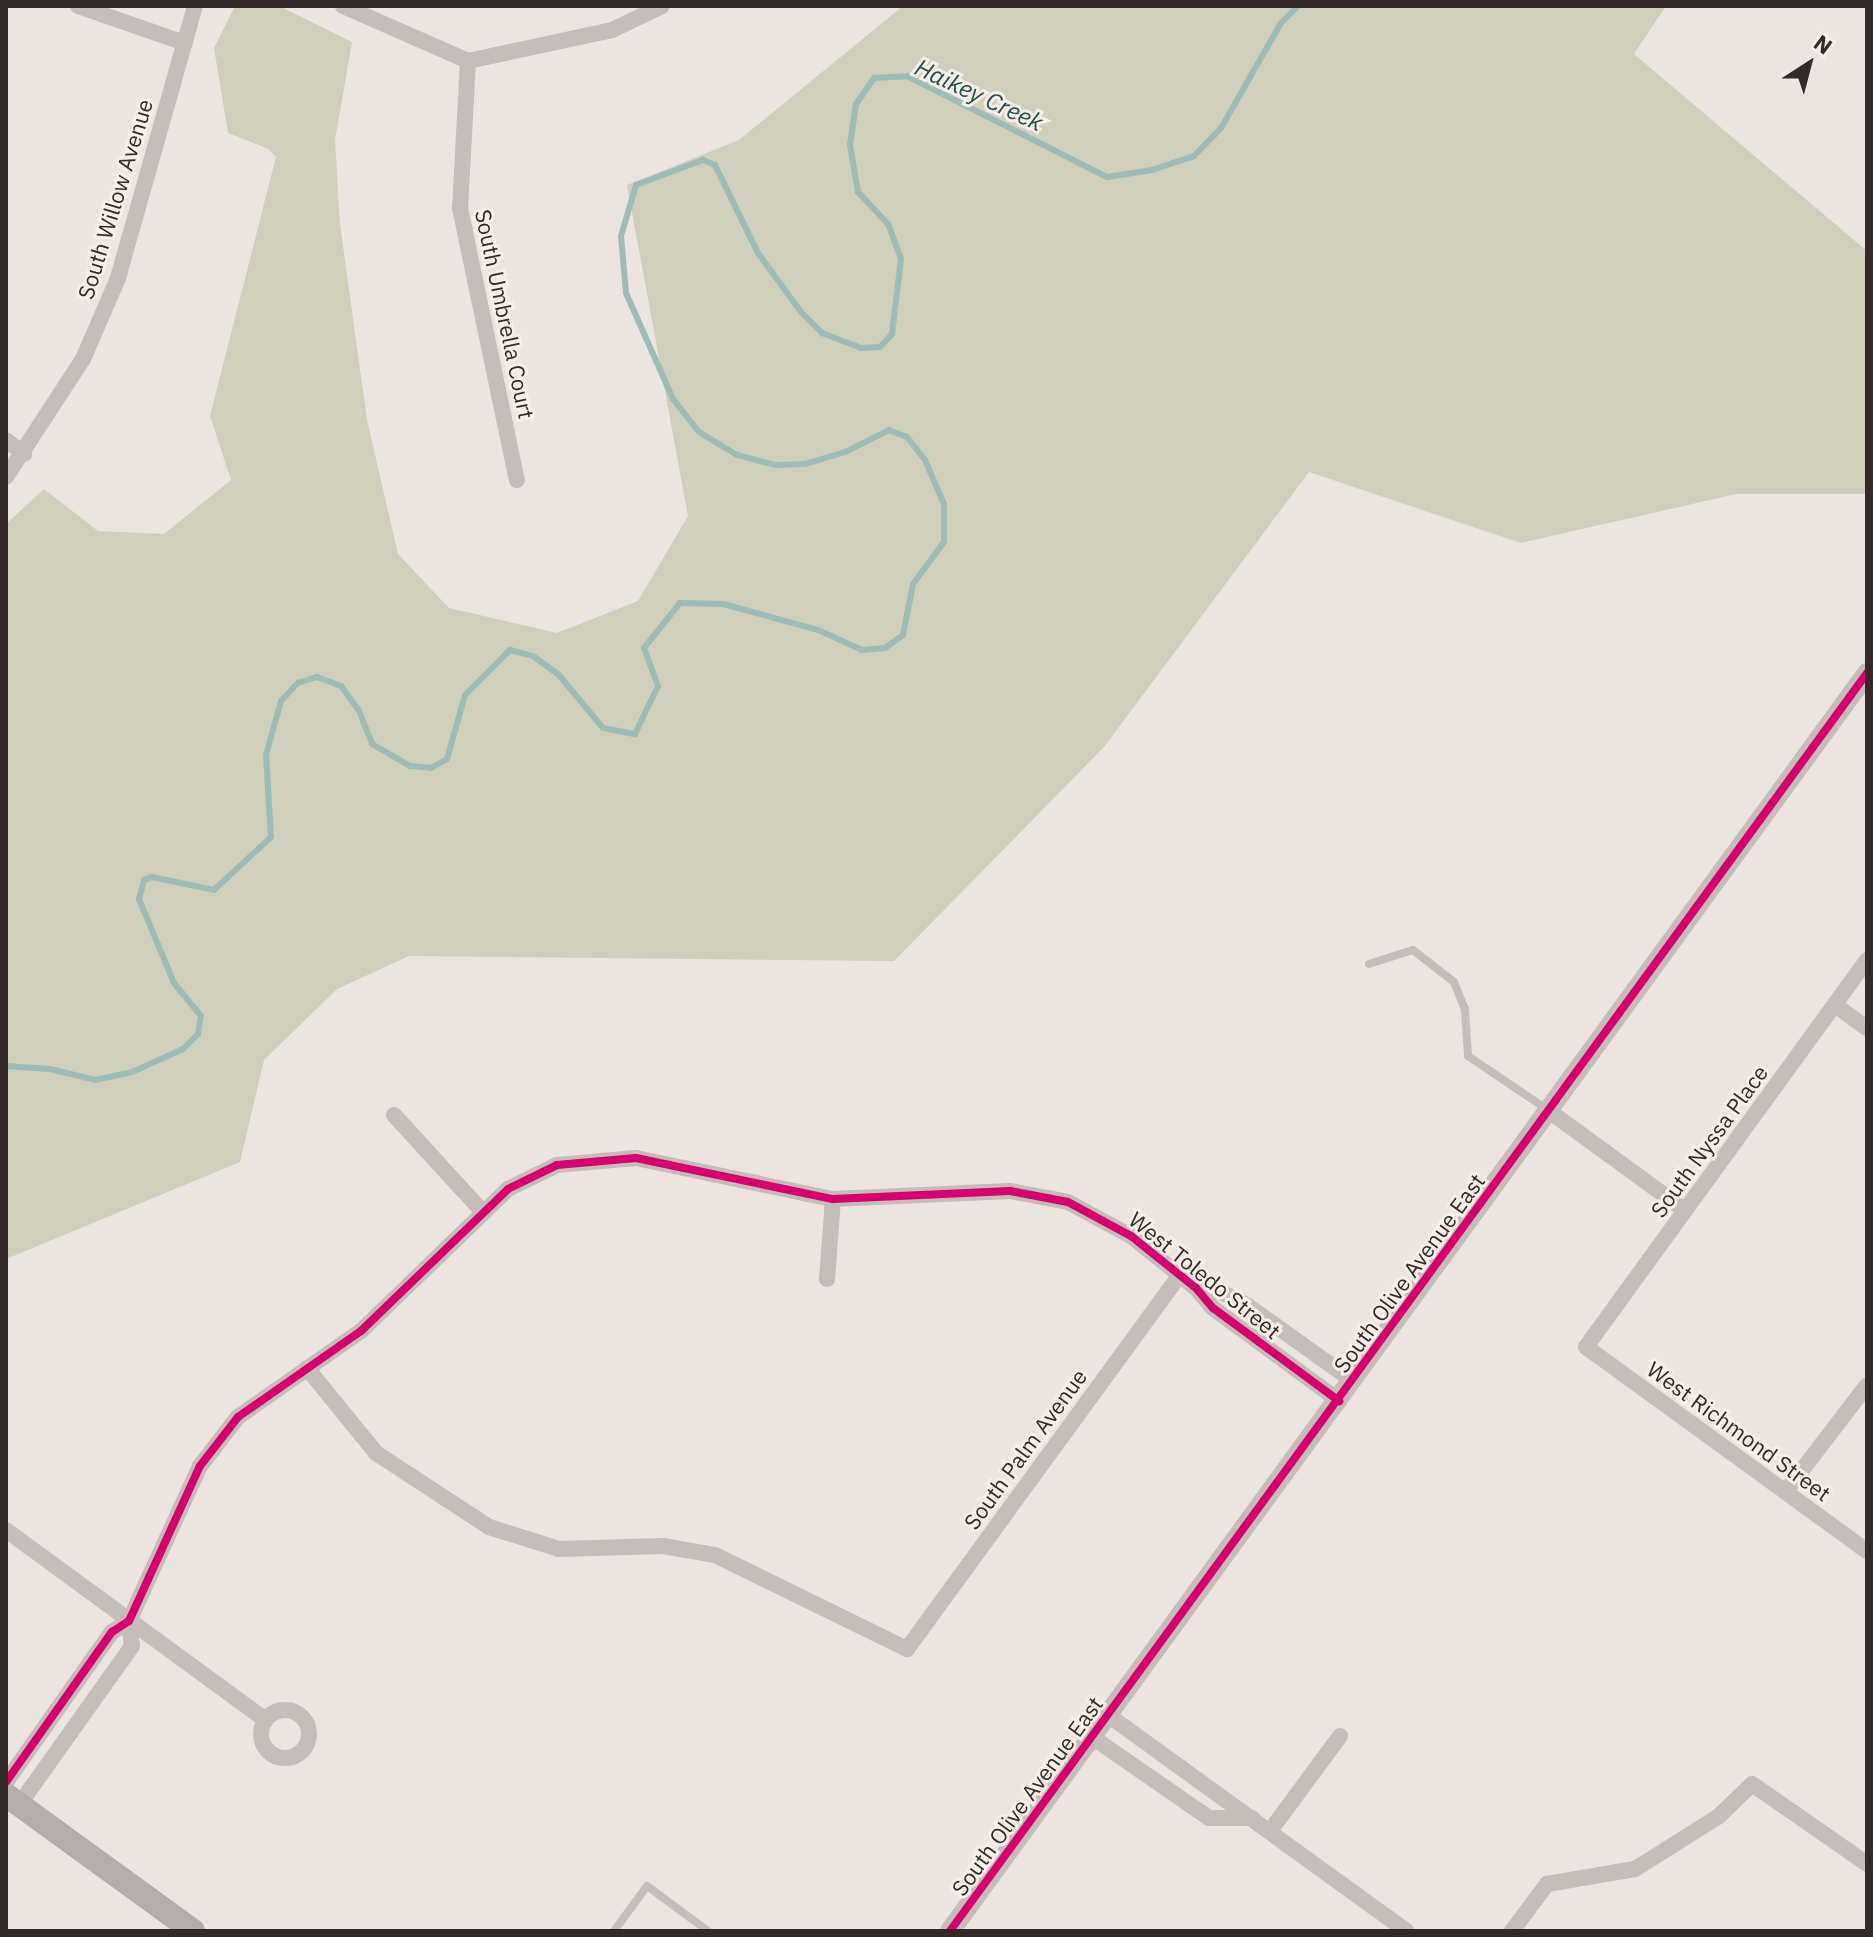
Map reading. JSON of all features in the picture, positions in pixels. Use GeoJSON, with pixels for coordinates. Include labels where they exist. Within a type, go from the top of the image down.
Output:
{"type":"FeatureCollection","features":[{"type":"Feature","properties":{"kind":"main road"},"geometry":{"type":"LineString","coordinates":[[12,1800],[193,1931]]}},
{"type":"Feature","properties":{"kind":"street"},"geometry":{"type":"LineString","coordinates":[[78,6],[185,43]]}},
{"type":"Feature","properties":{"kind":"street","name":"South Willow Avenue"},"geometry":{"type":"LineString","coordinates":[[6,477],[24,454],[83,359],[118,278],[195,6]]}},
{"type":"Feature","properties":{"kind":"street"},"geometry":{"type":"LineString","coordinates":[[343,6],[468,61],[612,30],[662,6]]}},
{"type":"Feature","properties":{"kind":"street","name":"South Umbrella Court"},"geometry":{"type":"LineString","coordinates":[[468,61],[460,208],[517,480]]}},
{"type":"Feature","properties":{"kind":"street"},"geometry":{"type":"LineString","coordinates":[[6,440],[24,454]]}},
{"type":"Feature","properties":{"kind":"street","name":"South Olive Avenue East"},"geometry":{"type":"LineString","coordinates":[[950,1931],[1867,673]]}},
{"type":"Feature","properties":{"kind":"street","name":"South Nyssa Place"},"geometry":{"type":"LineString","coordinates":[[1586,1347],[1867,960]]}},
{"type":"Feature","properties":{"kind":"street"},"geometry":{"type":"LineString","coordinates":[[1835,1005],[1867,1028]]}},
{"type":"Feature","properties":{"kind":"street"},"geometry":{"type":"LineString","coordinates":[[1549,1111],[1685,1210]]}},
{"type":"Feature","properties":{"kind":"street"},"geometry":{"type":"LineString","coordinates":[[394,1115],[481,1210]]}},
{"type":"Feature","properties":{"kind":"street","name":"West Toledo Street"},"geometry":{"type":"LineString","coordinates":[[129,1621],[205,1458],[238,1417],[389,1306],[481,1210],[544,1170],[609,1157],[666,1163],[833,1199],[1010,1191],[1042,1195],[1102,1217],[1196,1288],[1213,1308],[1339,1401]]}},
{"type":"Feature","properties":{"kind":"street"},"geometry":{"type":"LineString","coordinates":[[827,1279],[833,1199]]}},
{"type":"Feature","properties":{"kind":"street","name":"South Palm Avenue"},"geometry":{"type":"LineString","coordinates":[[307,1368],[376,1453],[489,1527],[559,1549],[663,1546],[715,1555],[907,1649],[1180,1275]]}},
{"type":"Feature","properties":{"kind":"street","name":"West Toledo Street"},"geometry":{"type":"LineString","coordinates":[[1196,1288],[1221,1292],[1248,1306],[1353,1381]]}},
{"type":"Feature","properties":{"kind":"street","name":"West Richmond Street"},"geometry":{"type":"LineString","coordinates":[[1586,1347],[1867,1551]]}},
{"type":"Feature","properties":{"kind":"street"},"geometry":{"type":"LineString","coordinates":[[1786,1491],[1867,1385]]}},
{"type":"Feature","properties":{"kind":"street"},"geometry":{"type":"LineString","coordinates":[[6,1530],[266,1720]]}},
{"type":"Feature","properties":{"kind":"street"},"geometry":{"type":"LineString","coordinates":[[6,1782],[112,1632],[129,1621]]}},
{"type":"Feature","properties":{"kind":"street"},"geometry":{"type":"LineString","coordinates":[[12,1800],[132,1646],[129,1621]]}},
{"type":"Feature","properties":{"kind":"street"},"geometry":{"type":"LineString","coordinates":[[1108,1715],[1406,1931]]}},
{"type":"Feature","properties":{"kind":"street"},"geometry":{"type":"LineString","coordinates":[[1270,1831],[1340,1736]]}},
{"type":"Feature","properties":{"kind":"street"},"geometry":{"type":"LineString","coordinates":[[1092,1737],[1209,1818],[1252,1818]]}},
{"type":"Feature","properties":{"kind":"street"},"geometry":{"type":"LineString","coordinates":[[1512,1931],[1547,1884],[1635,1869],[1719,1816],[1752,1784],[1867,1864]]}},
{"type":"Feature","properties":{"kind":"lane"},"geometry":{"type":"LineString","coordinates":[[1369,964],[1413,950],[1454,982],[1465,1009],[1468,1056],[1549,1111]]}},
{"type":"Feature","properties":{"kind":"lane"},"geometry":{"type":"LineString","coordinates":[[614,1931],[647,1886],[708,1931]]}},
{"type":"Feature","properties":{"kind":"green space"},"geometry":{"type":"Polygon","coordinates":[[[903,6],[1666,6],[1634,54],[1867,251],[1867,494],[1736,494],[1521,543],[1309,472],[1104,747],[894,961],[409,956],[337,989],[264,1060],[240,1162],[6,1259],[6,524],[44,489],[98,531],[164,534],[231,480],[210,416],[276,157],[269,149],[228,133],[214,48],[234,8],[281,7],[352,42],[335,140],[340,224],[367,420],[398,554],[449,608],[557,633],[638,601],[688,516],[627,185],[739,140],[903,6]]]}},
{"type":"Feature","properties":{"kind":"waterway","name":"Haikey Creek"},"geometry":{"type":"LineString","coordinates":[[6,1066],[50,1069],[95,1080],[132,1072],[183,1049],[198,1034],[201,1016],[174,983],[139,899],[144,880],[152,877],[214,890],[271,837],[266,755],[281,701],[298,683],[317,677],[341,686],[359,711],[372,744],[410,766],[431,768],[447,759],[465,695],[510,650],[533,656],[558,674],[603,728],[635,734],[658,686],[644,648],[680,603],[723,604],[818,630],[862,650],[885,648],[903,635],[913,584],[944,542],[944,504],[925,460],[907,437],[889,430],[845,452],[805,464],[775,465],[737,455],[699,432],[673,399],[626,293],[621,236],[636,185],[703,160],[715,165],[758,253],[801,312],[822,333],[861,348],[880,347],[892,334],[901,259],[888,224],[858,192],[850,145],[856,104],[874,78],[907,76],[1107,177],[1152,170],[1194,156],[1221,128],[1281,23],[1298,6]]}},
{"type":"Feature","properties":{"kind":"cycle path"},"geometry":{"type":"LineString","coordinates":[[950,1931],[1867,673]]}},
{"type":"Feature","properties":{"kind":"cycle path"},"geometry":{"type":"LineString","coordinates":[[6,1782],[112,1632],[129,1621],[200,1466],[238,1417],[361,1331],[508,1189],[557,1165],[636,1158],[833,1199],[1010,1191],[1068,1202],[1131,1236],[1196,1288],[1213,1308],[1339,1401]]}}]}
